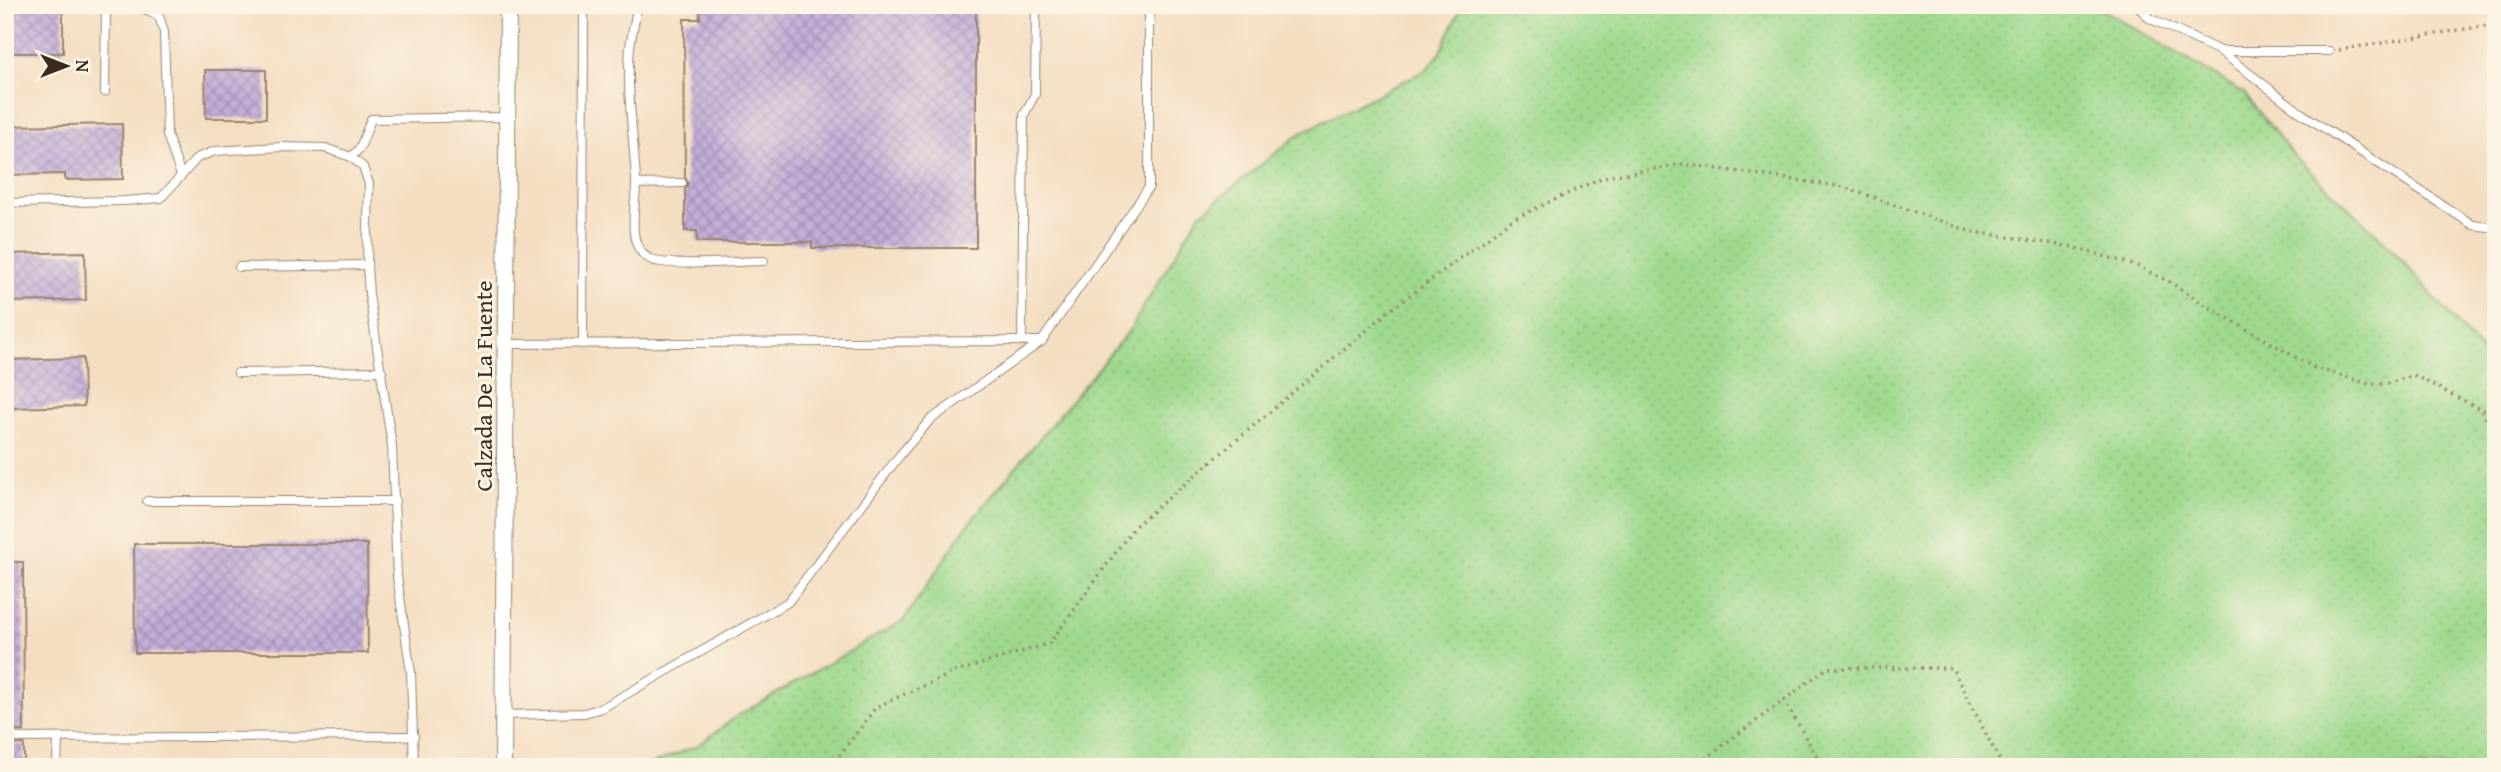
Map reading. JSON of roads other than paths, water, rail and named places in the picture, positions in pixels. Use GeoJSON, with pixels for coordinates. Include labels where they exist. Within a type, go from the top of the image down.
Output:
{"type":"FeatureCollection","features":[{"type":"Feature","properties":{"kind":"street","name":"Calzada De La Fuente"},"geometry":{"type":"LineString","coordinates":[[503,767],[508,5]]}},
{"type":"Feature","properties":{"kind":"lane"},"geometry":{"type":"LineString","coordinates":[[583,344],[584,5]]}},
{"type":"Feature","properties":{"kind":"lane"},"geometry":{"type":"LineString","coordinates":[[638,5],[630,48],[630,120],[637,184],[632,219],[638,248],[651,260],[669,262],[764,261]]}},
{"type":"Feature","properties":{"kind":"lane"},"geometry":{"type":"LineString","coordinates":[[1022,341],[1024,115],[1035,94],[1036,5]]}},
{"type":"Feature","properties":{"kind":"lane"},"geometry":{"type":"LineString","coordinates":[[503,715],[584,713],[602,708],[788,602],[929,420],[1042,341],[1149,187],[1149,5]]}},
{"type":"Feature","properties":{"kind":"lane"},"geometry":{"type":"LineString","coordinates":[[2137,5],[2149,18],[2220,51],[2301,113],[2462,219],[2473,225],[2496,228]]}},
{"type":"Feature","properties":{"kind":"lane"},"geometry":{"type":"LineString","coordinates":[[105,92],[106,6],[131,6],[146,9],[159,16],[164,32],[167,135],[181,176]]}},
{"type":"Feature","properties":{"kind":"lane"},"geometry":{"type":"LineString","coordinates":[[2220,51],[2329,51]]}},
{"type":"Feature","properties":{"kind":"lane"},"geometry":{"type":"LineString","coordinates":[[351,158],[360,148],[372,119],[508,117]]}},
{"type":"Feature","properties":{"kind":"lane"},"geometry":{"type":"LineString","coordinates":[[5,203],[161,198],[197,159],[215,151],[325,148],[351,158],[363,167],[369,184],[369,294],[392,446],[397,576],[411,673],[414,767]]}},
{"type":"Feature","properties":{"kind":"lane"},"geometry":{"type":"LineString","coordinates":[[637,184],[682,183]]}},
{"type":"Feature","properties":{"kind":"lane"},"geometry":{"type":"LineString","coordinates":[[239,267],[367,265]]}},
{"type":"Feature","properties":{"kind":"lane"},"geometry":{"type":"LineString","coordinates":[[506,344],[1042,341]]}},
{"type":"Feature","properties":{"kind":"lane"},"geometry":{"type":"LineString","coordinates":[[239,373],[382,371]]}},
{"type":"Feature","properties":{"kind":"lane"},"geometry":{"type":"LineString","coordinates":[[147,500],[395,500]]}},
{"type":"Feature","properties":{"kind":"lane"},"geometry":{"type":"LineString","coordinates":[[5,738],[414,736]]}},
{"type":"Feature","properties":{"kind":"lane"},"geometry":{"type":"LineString","coordinates":[[57,767],[58,738]]}}]}
